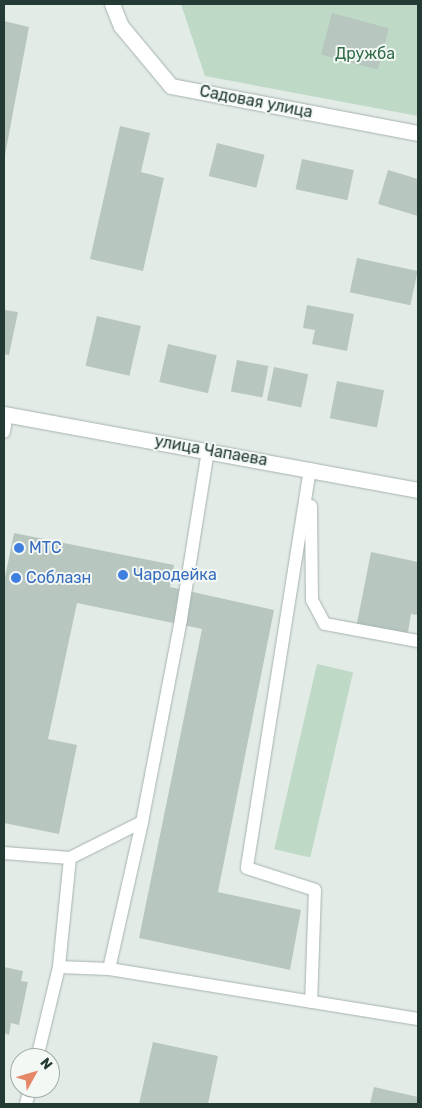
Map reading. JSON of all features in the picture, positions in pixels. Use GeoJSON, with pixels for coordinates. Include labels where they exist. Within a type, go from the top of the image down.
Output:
{"type":"FeatureCollection","features":[{"type":"Feature","properties":{"kind":"street","name":"Садовая улица"},"geometry":{"type":"LineString","coordinates":[[112,4],[121,26],[171,86],[418,133]]}},
{"type":"Feature","properties":{"kind":"street","name":"улица Чапаева"},"geometry":{"type":"LineString","coordinates":[[5,414],[418,490]]}},
{"type":"Feature","properties":{"kind":"lane"},"geometry":{"type":"LineString","coordinates":[[4,432],[5,414]]}},
{"type":"Feature","properties":{"kind":"lane"},"geometry":{"type":"LineString","coordinates":[[109,969],[142,822],[181,619],[208,450]]}},
{"type":"Feature","properties":{"kind":"lane"},"geometry":{"type":"LineString","coordinates":[[310,469],[312,600],[325,624],[418,641]]}},
{"type":"Feature","properties":{"kind":"lane"},"geometry":{"type":"LineString","coordinates":[[310,469],[247,868],[315,890],[311,1002]]}},
{"type":"Feature","properties":{"kind":"lane"},"geometry":{"type":"LineString","coordinates":[[4,853],[70,858],[142,822]]}},
{"type":"Feature","properties":{"kind":"lane"},"geometry":{"type":"LineString","coordinates":[[39,1048],[59,967],[70,858]]}},
{"type":"Feature","properties":{"kind":"lane"},"geometry":{"type":"LineString","coordinates":[[59,967],[109,969],[418,1019]]}},
{"type":"Feature","properties":{"kind":"green space","name":"Дружба"},"geometry":{"type":"Polygon","coordinates":[[[181,4],[418,4],[418,116],[205,76],[181,4]]]}},
{"type":"Feature","properties":{"kind":"green space"},"geometry":{"type":"Polygon","coordinates":[[[317,664],[353,672],[310,857],[274,849],[317,664]]]}},
{"type":"Feature","properties":{"kind":"building"},"geometry":{"type":"Polygon","coordinates":[[[332,13],[389,28],[378,70],[321,55],[332,13]]]}},
{"type":"Feature","properties":{"kind":"building"},"geometry":{"type":"Polygon","coordinates":[[[4,21],[29,27],[5,155],[4,155],[4,21]]]}},
{"type":"Feature","properties":{"kind":"building"},"geometry":{"type":"Polygon","coordinates":[[[120,126],[150,133],[141,172],[164,178],[143,271],[90,259],[120,126]]]}},
{"type":"Feature","properties":{"kind":"building"},"geometry":{"type":"Polygon","coordinates":[[[217,143],[265,155],[256,188],[209,176],[217,143]]]}},
{"type":"Feature","properties":{"kind":"building"},"geometry":{"type":"Polygon","coordinates":[[[302,159],[354,170],[347,200],[296,189],[302,159]]]}},
{"type":"Feature","properties":{"kind":"building"},"geometry":{"type":"Polygon","coordinates":[[[388,170],[418,179],[418,216],[378,204],[388,170]]]}},
{"type":"Feature","properties":{"kind":"building"},"geometry":{"type":"Polygon","coordinates":[[[357,258],[418,271],[410,305],[350,292],[357,258]]]}},
{"type":"Feature","properties":{"kind":"building"},"geometry":{"type":"Polygon","coordinates":[[[307,305],[354,314],[347,351],[312,344],[315,330],[303,328],[307,305]]]}},
{"type":"Feature","properties":{"kind":"building"},"geometry":{"type":"Polygon","coordinates":[[[4,310],[18,312],[9,355],[4,354],[4,310]]]}},
{"type":"Feature","properties":{"kind":"building"},"geometry":{"type":"Polygon","coordinates":[[[97,316],[141,326],[129,376],[86,366],[97,316]]]}},
{"type":"Feature","properties":{"kind":"building"},"geometry":{"type":"Polygon","coordinates":[[[168,344],[217,355],[208,393],[159,382],[168,344]]]}},
{"type":"Feature","properties":{"kind":"building"},"geometry":{"type":"Polygon","coordinates":[[[237,360],[268,366],[262,398],[231,391],[237,360]]]}},
{"type":"Feature","properties":{"kind":"building"},"geometry":{"type":"Polygon","coordinates":[[[274,367],[308,374],[301,408],[267,400],[274,367]]]}},
{"type":"Feature","properties":{"kind":"building"},"geometry":{"type":"Polygon","coordinates":[[[337,381],[384,390],[377,427],[330,418],[337,381]]]}},
{"type":"Feature","properties":{"kind":"building"},"geometry":{"type":"Polygon","coordinates":[[[14,533],[174,565],[170,587],[274,610],[218,892],[301,910],[290,970],[139,938],[202,629],[77,603],[48,739],[77,745],[59,834],[4,823],[4,582],[14,533]]]}},
{"type":"Feature","properties":{"kind":"building"},"geometry":{"type":"Polygon","coordinates":[[[371,552],[418,562],[418,615],[411,614],[407,638],[356,628],[371,552]]]}},
{"type":"Feature","properties":{"kind":"building"},"geometry":{"type":"Polygon","coordinates":[[[4,967],[23,971],[21,981],[28,982],[19,1025],[11,1023],[9,1035],[4,1033],[4,967]]]}},
{"type":"Feature","properties":{"kind":"building"},"geometry":{"type":"Polygon","coordinates":[[[153,1042],[218,1056],[208,1104],[139,1104],[153,1042]]]}},
{"type":"Feature","properties":{"kind":"building"},"geometry":{"type":"Polygon","coordinates":[[[374,1087],[418,1097],[418,1104],[370,1104],[374,1087]]]}},
{"type":"Feature","properties":{"kind":"place","name":"МТС"},"geometry":{"type":"Point","coordinates":[19,548]}},
{"type":"Feature","properties":{"kind":"place","name":"Чародейка"},"geometry":{"type":"Point","coordinates":[123,575]}},
{"type":"Feature","properties":{"kind":"place","name":"Соблазн"},"geometry":{"type":"Point","coordinates":[16,578]}}]}
